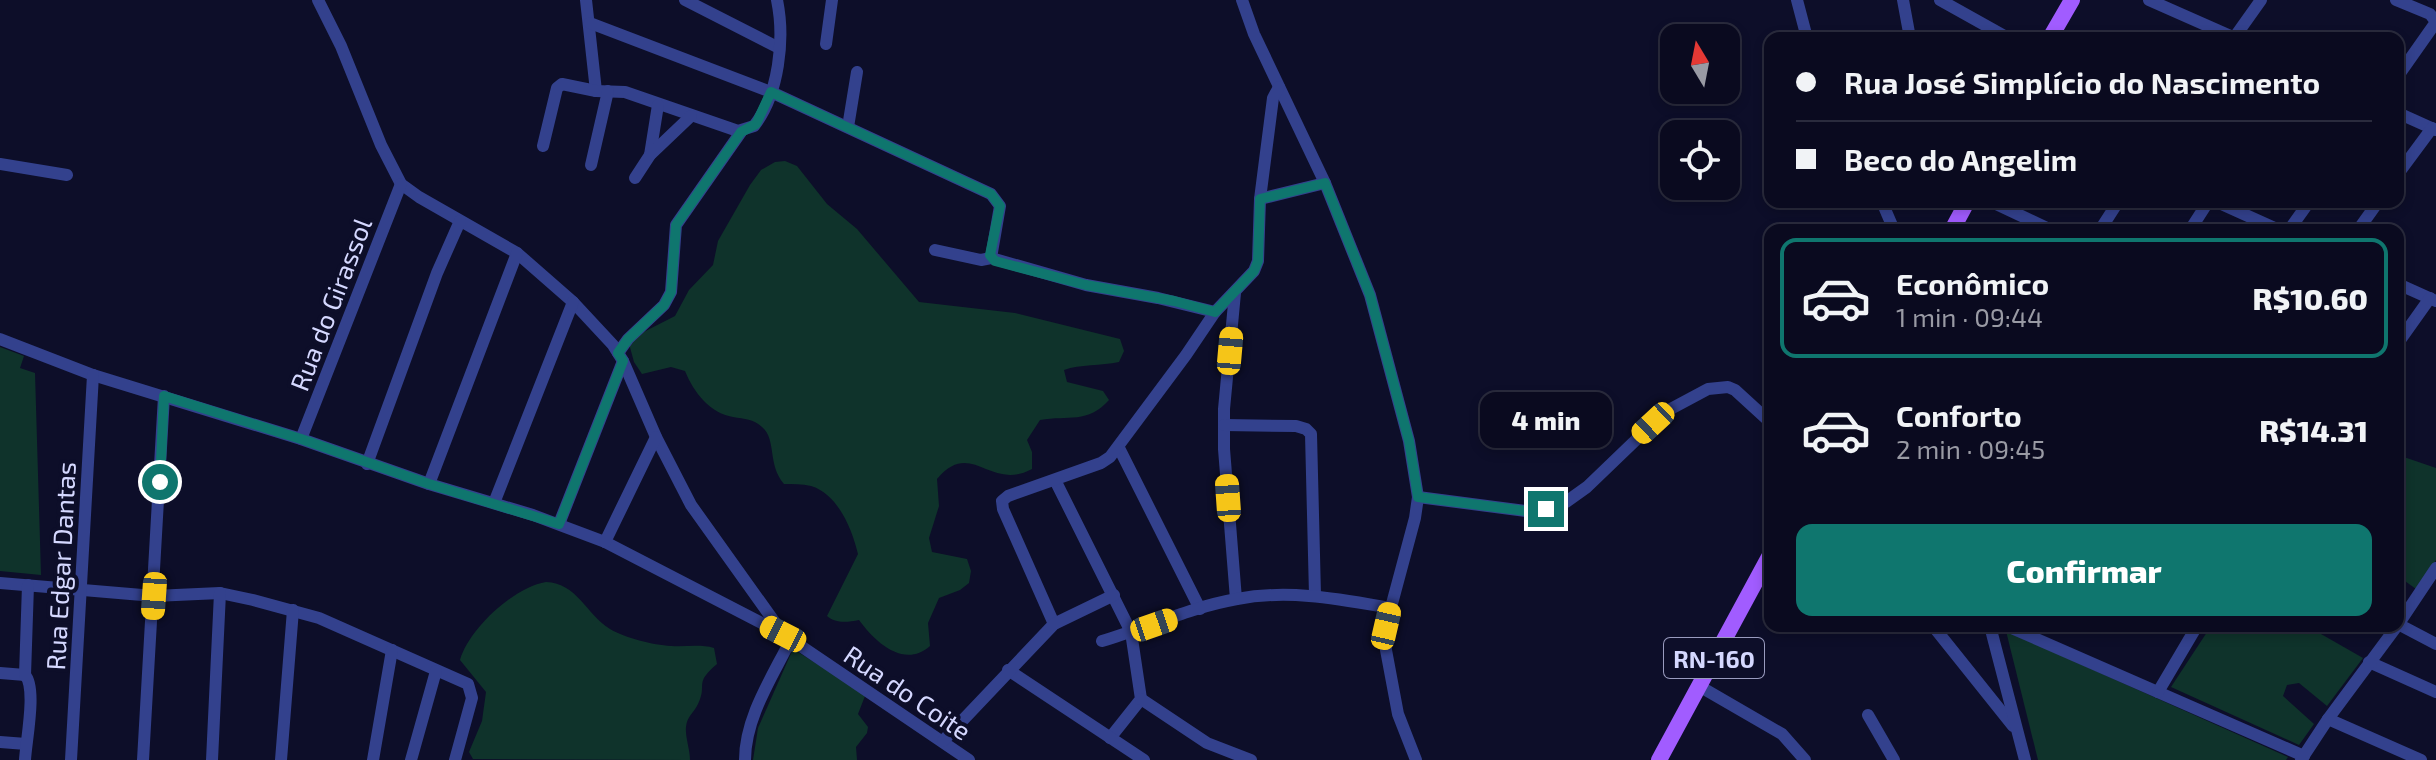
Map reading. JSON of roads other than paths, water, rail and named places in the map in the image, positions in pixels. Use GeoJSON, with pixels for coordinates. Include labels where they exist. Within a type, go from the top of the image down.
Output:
{"type":"FeatureCollection","features":[{"type":"Feature","properties":{"kind":"main road"},"geometry":{"type":"LineString","coordinates":[[2053,32],[2072,0]]}},
{"type":"Feature","properties":{"kind":"main road","name":"RN-160"},"geometry":{"type":"LineString","coordinates":[[1659,760],[1764,566]]}},
{"type":"Feature","properties":{"kind":"street"},"geometry":{"type":"LineString","coordinates":[[318,0],[401,184],[517,253],[573,302],[621,357],[656,437],[691,505],[787,636]]}},
{"type":"Feature","properties":{"kind":"street"},"geometry":{"type":"LineString","coordinates":[[586,0],[602,91],[591,165]]}},
{"type":"Feature","properties":{"kind":"street"},"geometry":{"type":"LineString","coordinates":[[685,0],[779,48]]}},
{"type":"Feature","properties":{"kind":"street"},"geometry":{"type":"LineString","coordinates":[[559,524],[628,339],[664,305],[671,292],[676,225],[741,132],[756,124],[771,92],[779,48],[777,0]]}},
{"type":"Feature","properties":{"kind":"street"},"geometry":{"type":"LineString","coordinates":[[826,44],[832,0]]}},
{"type":"Feature","properties":{"kind":"street"},"geometry":{"type":"LineString","coordinates":[[1242,0],[1325,183],[1370,295],[1409,441],[1418,497],[1386,626],[1386,650],[1398,714],[1416,760]]}},
{"type":"Feature","properties":{"kind":"street"},"geometry":{"type":"LineString","coordinates":[[1797,0],[1805,32]]}},
{"type":"Feature","properties":{"kind":"street"},"geometry":{"type":"LineString","coordinates":[[1903,0],[1909,32]]}},
{"type":"Feature","properties":{"kind":"street"},"geometry":{"type":"LineString","coordinates":[[1940,0],[1997,32]]}},
{"type":"Feature","properties":{"kind":"street"},"geometry":{"type":"LineString","coordinates":[[2149,0],[2221,32]]}},
{"type":"Feature","properties":{"kind":"street"},"geometry":{"type":"LineString","coordinates":[[2238,32],[2261,0]]}},
{"type":"Feature","properties":{"kind":"street"},"geometry":{"type":"LineString","coordinates":[[2396,0],[2433,16],[2435,25],[2404,68]]}},
{"type":"Feature","properties":{"kind":"street"},"geometry":{"type":"LineString","coordinates":[[590,23],[771,92],[976,185],[996,198],[1000,211],[991,258]]}},
{"type":"Feature","properties":{"kind":"street"},"geometry":{"type":"LineString","coordinates":[[848,127],[857,72]]}},
{"type":"Feature","properties":{"kind":"street"},"geometry":{"type":"LineString","coordinates":[[543,146],[559,85],[565,83],[602,91],[625,92],[741,132]]}},
{"type":"Feature","properties":{"kind":"street"},"geometry":{"type":"LineString","coordinates":[[1054,624],[1002,501],[1008,496],[1101,463],[1119,448],[1215,312],[1254,271],[1258,261],[1260,199],[1273,98],[1279,87]]}},
{"type":"Feature","properties":{"kind":"street"},"geometry":{"type":"LineString","coordinates":[[650,155],[658,105]]}},
{"type":"Feature","properties":{"kind":"street"},"geometry":{"type":"LineString","coordinates":[[635,178],[650,155],[691,116]]}},
{"type":"Feature","properties":{"kind":"street"},"geometry":{"type":"LineString","coordinates":[[2404,116],[2434,129],[2404,166]]}},
{"type":"Feature","properties":{"kind":"street"},"geometry":{"type":"LineString","coordinates":[[0,164],[67,175]]}},
{"type":"Feature","properties":{"kind":"street"},"geometry":{"type":"LineString","coordinates":[[1260,199],[1325,183]]}},
{"type":"Feature","properties":{"kind":"street","name":"Rua do Girassol"},"geometry":{"type":"LineString","coordinates":[[301,439],[401,184]]}},
{"type":"Feature","properties":{"kind":"street"},"geometry":{"type":"LineString","coordinates":[[2005,208],[2038,224]]}},
{"type":"Feature","properties":{"kind":"street"},"geometry":{"type":"LineString","coordinates":[[2230,208],[2266,224]]}},
{"type":"Feature","properties":{"kind":"street"},"geometry":{"type":"LineString","coordinates":[[367,464],[437,273],[460,221]]}},
{"type":"Feature","properties":{"kind":"street"},"geometry":{"type":"LineString","coordinates":[[935,250],[981,260],[991,258],[1086,285],[1215,312]]}},
{"type":"Feature","properties":{"kind":"street"},"geometry":{"type":"LineString","coordinates":[[429,484],[517,253]]}},
{"type":"Feature","properties":{"kind":"street"},"geometry":{"type":"LineString","coordinates":[[2404,287],[2433,299],[2404,335]]}},
{"type":"Feature","properties":{"kind":"street"},"geometry":{"type":"LineString","coordinates":[[1235,293],[1224,425],[1236,599]]}},
{"type":"Feature","properties":{"kind":"street"},"geometry":{"type":"LineString","coordinates":[[494,503],[550,353],[573,302]]}},
{"type":"Feature","properties":{"kind":"street"},"geometry":{"type":"LineString","coordinates":[[0,339],[93,375],[559,524],[605,542],[787,636]]}},
{"type":"Feature","properties":{"kind":"street","name":"Rua Edgar Dantas"},"geometry":{"type":"LineString","coordinates":[[71,760],[93,375]]}},
{"type":"Feature","properties":{"kind":"street"},"geometry":{"type":"LineString","coordinates":[[1418,497],[1526,511],[1546,509],[1566,502],[1587,487],[1665,412],[1708,389],[1728,387],[1735,390],[1764,417]]}},
{"type":"Feature","properties":{"kind":"street"},"geometry":{"type":"LineString","coordinates":[[143,760],[164,396]]}},
{"type":"Feature","properties":{"kind":"street"},"geometry":{"type":"LineString","coordinates":[[1224,425],[1296,426],[1311,434],[1315,595]]}},
{"type":"Feature","properties":{"kind":"street"},"geometry":{"type":"LineString","coordinates":[[605,542],[656,437]]}},
{"type":"Feature","properties":{"kind":"street"},"geometry":{"type":"LineString","coordinates":[[1119,448],[1200,609]]}},
{"type":"Feature","properties":{"kind":"street"},"geometry":{"type":"LineString","coordinates":[[1055,480],[1131,632],[1141,699],[1110,738]]}},
{"type":"Feature","properties":{"kind":"street"},"geometry":{"type":"LineString","coordinates":[[2404,616],[2436,568]]}},
{"type":"Feature","properties":{"kind":"street"},"geometry":{"type":"LineString","coordinates":[[0,583],[154,596],[220,593],[319,618],[462,680],[471,690],[468,715],[455,760]]}},
{"type":"Feature","properties":{"kind":"street"},"geometry":{"type":"LineString","coordinates":[[25,760],[30,684],[25,675],[28,585]]}},
{"type":"Feature","properties":{"kind":"street"},"geometry":{"type":"LineString","coordinates":[[212,760],[220,593]]}},
{"type":"Feature","properties":{"kind":"street"},"geometry":{"type":"LineString","coordinates":[[943,741],[1054,624],[1114,595]]}},
{"type":"Feature","properties":{"kind":"street"},"geometry":{"type":"LineString","coordinates":[[1102,641],[1236,599],[1315,595],[1391,608]]}},
{"type":"Feature","properties":{"kind":"street"},"geometry":{"type":"LineString","coordinates":[[281,760],[293,610]]}},
{"type":"Feature","properties":{"kind":"street"},"geometry":{"type":"LineString","coordinates":[[2404,628],[2436,644]]}},
{"type":"Feature","properties":{"kind":"street"},"geometry":{"type":"LineString","coordinates":[[1938,632],[2016,729]]}},
{"type":"Feature","properties":{"kind":"street"},"geometry":{"type":"LineString","coordinates":[[1992,632],[2025,760]]}},
{"type":"Feature","properties":{"kind":"street"},"geometry":{"type":"LineString","coordinates":[[2032,632],[2302,758],[2393,632]]}},
{"type":"Feature","properties":{"kind":"street"},"geometry":{"type":"LineString","coordinates":[[2158,692],[2193,632]]}},
{"type":"Feature","properties":{"kind":"street"},"geometry":{"type":"LineString","coordinates":[[745,760],[749,732],[787,636]]}},
{"type":"Feature","properties":{"kind":"street","name":"Rua do Coite"},"geometry":{"type":"LineString","coordinates":[[787,636],[969,760]]}},
{"type":"Feature","properties":{"kind":"street"},"geometry":{"type":"LineString","coordinates":[[373,760],[392,650]]}},
{"type":"Feature","properties":{"kind":"street"},"geometry":{"type":"LineString","coordinates":[[2369,662],[2436,692]]}},
{"type":"Feature","properties":{"kind":"street"},"geometry":{"type":"LineString","coordinates":[[1008,670],[1143,760]]}},
{"type":"Feature","properties":{"kind":"street"},"geometry":{"type":"LineString","coordinates":[[411,760],[436,671]]}},
{"type":"Feature","properties":{"kind":"street"},"geometry":{"type":"LineString","coordinates":[[0,673],[25,675]]}},
{"type":"Feature","properties":{"kind":"street"},"geometry":{"type":"LineString","coordinates":[[1699,686],[1771,727],[1805,760]]}},
{"type":"Feature","properties":{"kind":"street"},"geometry":{"type":"LineString","coordinates":[[1141,699],[1207,743],[1251,760]]}},
{"type":"Feature","properties":{"kind":"street"},"geometry":{"type":"LineString","coordinates":[[1868,715],[1894,760]]}},
{"type":"Feature","properties":{"kind":"street"},"geometry":{"type":"LineString","coordinates":[[2328,719],[2421,760]]}},
{"type":"Feature","properties":{"kind":"street"},"geometry":{"type":"LineString","coordinates":[[0,742],[26,744]]}},
{"type":"Feature","properties":{"kind":"street"},"geometry":{"type":"LineString","coordinates":[[1788,760],[1794,747]]}}]}
